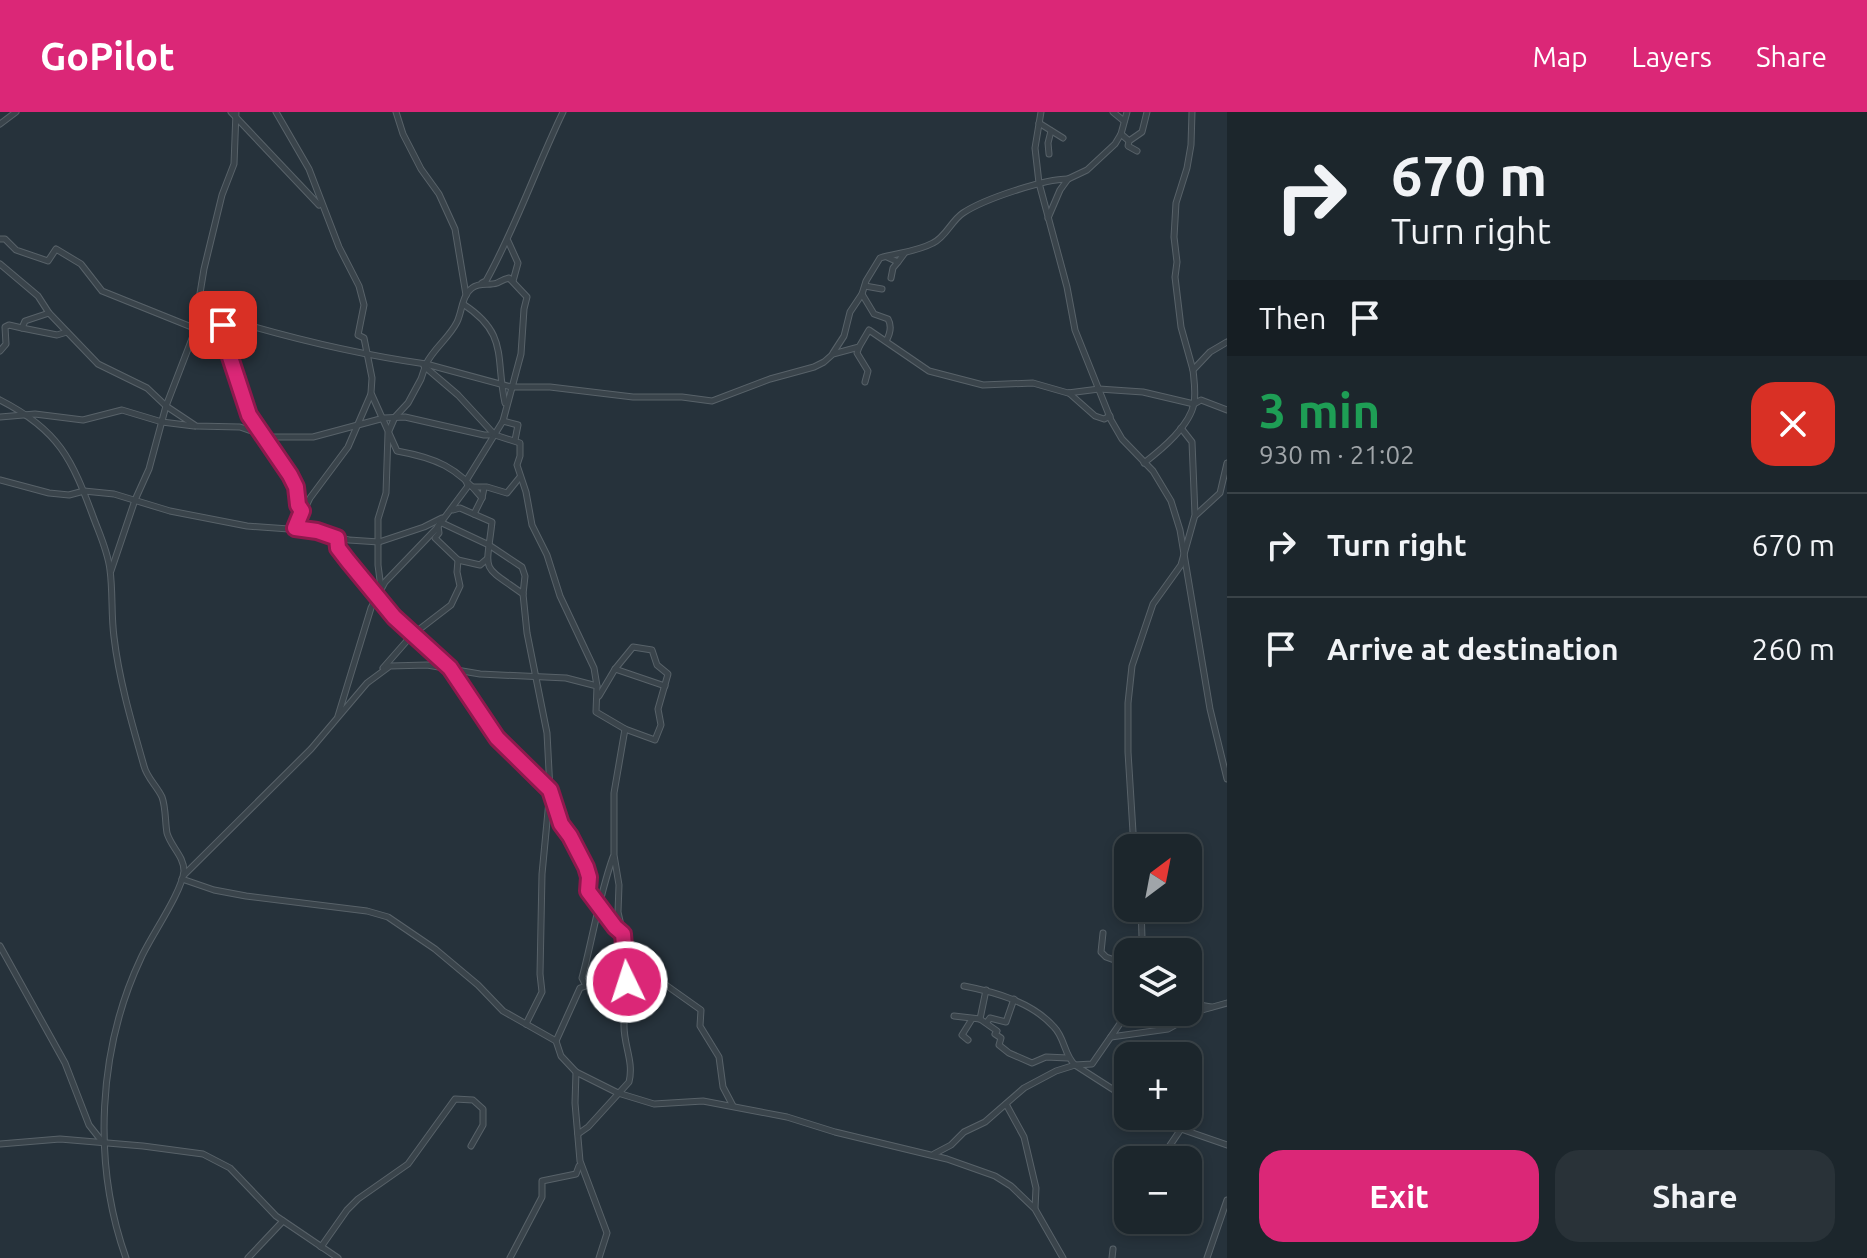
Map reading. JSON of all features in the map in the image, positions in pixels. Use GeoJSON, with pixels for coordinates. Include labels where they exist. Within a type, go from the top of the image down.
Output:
{"type":"FeatureCollection","features":[{"type":"Feature","properties":{"kind":"street"},"geometry":{"type":"LineString","coordinates":[[0,124],[16,112]]}},
{"type":"Feature","properties":{"kind":"street"},"geometry":{"type":"LineString","coordinates":[[276,112],[309,169],[361,294],[364,305],[358,335],[364,338],[372,378],[371,393],[348,447],[302,511],[295,528]]}},
{"type":"Feature","properties":{"kind":"street"},"geometry":{"type":"LineString","coordinates":[[381,588],[378,519],[386,493],[388,433],[421,379],[423,364],[451,333],[466,295],[455,229],[439,194],[421,169],[403,134],[396,112]]}},
{"type":"Feature","properties":{"kind":"street"},"geometry":{"type":"LineString","coordinates":[[466,295],[486,281],[508,241],[526,191],[546,155],[563,112]]}},
{"type":"Feature","properties":{"kind":"street"},"geometry":{"type":"LineString","coordinates":[[1041,112],[1035,148],[1039,183],[1067,287],[1075,330],[1122,439],[1171,501],[1185,552],[1210,709],[1227,779]]}},
{"type":"Feature","properties":{"kind":"street"},"geometry":{"type":"LineString","coordinates":[[1113,112],[1124,122]]}},
{"type":"Feature","properties":{"kind":"street"},"geometry":{"type":"LineString","coordinates":[[865,382],[868,371],[858,350],[844,343],[844,336],[850,312],[880,258],[904,254],[937,242],[966,212],[992,199],[1039,183],[1068,179],[1087,170],[1115,144],[1127,112]]}},
{"type":"Feature","properties":{"kind":"street"},"geometry":{"type":"LineString","coordinates":[[1129,141],[1142,132],[1147,112]]}},
{"type":"Feature","properties":{"kind":"street"},"geometry":{"type":"LineString","coordinates":[[1144,463],[1181,428],[1194,404],[1193,370],[1181,327],[1175,277],[1174,237],[1176,203],[1191,145],[1192,112]]}},
{"type":"Feature","properties":{"kind":"street"},"geometry":{"type":"LineString","coordinates":[[234,114],[323,208]]}},
{"type":"Feature","properties":{"kind":"street"},"geometry":{"type":"LineString","coordinates":[[111,573],[135,500],[146,477],[166,406],[188,353],[222,195],[234,164],[234,114]]}},
{"type":"Feature","properties":{"kind":"street"},"geometry":{"type":"LineString","coordinates":[[1039,123],[1063,138]]}},
{"type":"Feature","properties":{"kind":"street"},"geometry":{"type":"LineString","coordinates":[[1049,154],[1051,131]]}},
{"type":"Feature","properties":{"kind":"street"},"geometry":{"type":"LineString","coordinates":[[1121,134],[1129,141],[1128,145],[1137,151]]}},
{"type":"Feature","properties":{"kind":"street"},"geometry":{"type":"LineString","coordinates":[[1048,219],[1068,179]]}},
{"type":"Feature","properties":{"kind":"street"},"geometry":{"type":"LineString","coordinates":[[0,239],[5,239],[16,250],[48,261],[56,249],[81,264],[102,291],[194,328]]}},
{"type":"Feature","properties":{"kind":"street"},"geometry":{"type":"LineString","coordinates":[[508,241],[518,263],[513,281]]}},
{"type":"Feature","properties":{"kind":"street"},"geometry":{"type":"LineString","coordinates":[[891,278],[893,268],[904,254]]}},
{"type":"Feature","properties":{"kind":"street"},"geometry":{"type":"LineString","coordinates":[[888,258],[898,262]]}},
{"type":"Feature","properties":{"kind":"street"},"geometry":{"type":"LineString","coordinates":[[888,258],[893,268]]}},
{"type":"Feature","properties":{"kind":"street"},"geometry":{"type":"LineString","coordinates":[[0,264],[38,296],[49,313],[98,364],[147,388],[166,406],[196,426]]}},
{"type":"Feature","properties":{"kind":"street"},"geometry":{"type":"LineString","coordinates":[[338,716],[377,594],[454,506],[469,485],[503,421],[521,354],[527,297],[513,281],[503,279],[495,284],[477,285]]}},
{"type":"Feature","properties":{"kind":"street"},"geometry":{"type":"LineString","coordinates":[[866,284],[882,289]]}},
{"type":"Feature","properties":{"kind":"street"},"geometry":{"type":"LineString","coordinates":[[862,294],[874,314],[890,322],[890,334],[886,341]]}},
{"type":"Feature","properties":{"kind":"street"},"geometry":{"type":"LineString","coordinates":[[463,304],[484,321],[499,343],[501,385],[506,407]]}},
{"type":"Feature","properties":{"kind":"street"},"geometry":{"type":"LineString","coordinates":[[198,310],[251,328],[322,346],[423,364],[511,387],[712,401],[770,379],[814,367],[833,354],[844,336]]}},
{"type":"Feature","properties":{"kind":"street"},"geometry":{"type":"LineString","coordinates":[[22,328],[25,321],[49,313]]}},
{"type":"Feature","properties":{"kind":"street"},"geometry":{"type":"LineString","coordinates":[[207,313],[223,325],[249,415],[257,431],[290,475],[302,511]]}},
{"type":"Feature","properties":{"kind":"street"},"geometry":{"type":"LineString","coordinates":[[0,351],[6,344],[5,327],[9,325],[57,335],[67,332]]}},
{"type":"Feature","properties":{"kind":"street"},"geometry":{"type":"LineString","coordinates":[[858,350],[869,330],[929,371],[990,386],[1033,383],[1068,393],[1099,389],[1143,392],[1194,404],[1201,400],[1227,410]]}},
{"type":"Feature","properties":{"kind":"street"},"geometry":{"type":"LineString","coordinates":[[1193,370],[1210,352],[1227,342]]}},
{"type":"Feature","properties":{"kind":"street"},"geometry":{"type":"LineString","coordinates":[[833,354],[851,348]]}},
{"type":"Feature","properties":{"kind":"street"},"geometry":{"type":"LineString","coordinates":[[423,364],[458,395],[495,435]]}},
{"type":"Feature","properties":{"kind":"street"},"geometry":{"type":"LineString","coordinates":[[371,393],[397,451],[436,460],[482,498]]}},
{"type":"Feature","properties":{"kind":"street"},"geometry":{"type":"LineString","coordinates":[[1068,393],[1095,416],[1104,419],[1110,416]]}},
{"type":"Feature","properties":{"kind":"street"},"geometry":{"type":"LineString","coordinates":[[0,400],[47,431],[64,449],[84,491],[108,558],[114,638],[145,771],[162,798],[167,832],[181,857],[183,877]]}},
{"type":"Feature","properties":{"kind":"street"},"geometry":{"type":"LineString","coordinates":[[0,417],[35,414],[83,420],[122,410],[162,422],[240,427],[269,437],[313,437],[395,417],[515,440],[521,445],[517,465],[532,525],[547,555],[560,596],[594,668],[598,699],[596,712],[625,729],[655,740],[661,725],[658,709],[668,674],[657,665],[650,649],[634,646],[615,669],[598,699]]}},
{"type":"Feature","properties":{"kind":"street"},"geometry":{"type":"LineString","coordinates":[[503,421],[518,425],[515,440]]}},
{"type":"Feature","properties":{"kind":"street"},"geometry":{"type":"LineString","coordinates":[[1133,834],[1128,752],[1132,666],[1153,604],[1181,565],[1195,515],[1192,442],[1181,428]]}},
{"type":"Feature","properties":{"kind":"street"},"geometry":{"type":"LineString","coordinates":[[1195,515],[1220,493],[1227,463]]}},
{"type":"Feature","properties":{"kind":"street"},"geometry":{"type":"LineString","coordinates":[[469,485],[507,493],[520,477]]}},
{"type":"Feature","properties":{"kind":"street"},"geometry":{"type":"LineString","coordinates":[[0,480],[49,493],[69,495],[84,491],[114,494],[170,511],[247,526],[295,528],[337,538],[379,542],[440,522],[451,510],[460,508],[492,522],[486,565],[491,573],[523,594]]}},
{"type":"Feature","properties":{"kind":"street"},"geometry":{"type":"LineString","coordinates":[[474,514],[484,488]]}},
{"type":"Feature","properties":{"kind":"street"},"geometry":{"type":"LineString","coordinates":[[440,522],[489,545],[522,567],[526,585],[523,594],[527,633],[547,733],[550,790],[542,874],[542,992],[526,1024]]}},
{"type":"Feature","properties":{"kind":"street"},"geometry":{"type":"LineString","coordinates":[[440,522],[435,538],[458,560],[480,565],[487,559]]}},
{"type":"Feature","properties":{"kind":"street"},"geometry":{"type":"LineString","coordinates":[[337,538],[338,548],[412,635],[450,668],[497,738],[550,790],[561,824],[586,867],[588,891],[623,934]]}},
{"type":"Feature","properties":{"kind":"street"},"geometry":{"type":"LineString","coordinates":[[126,1258],[112,1206],[104,1101],[110,1056],[123,1002],[139,960],[183,877],[311,749],[412,635],[451,605],[459,592],[458,560]]}},
{"type":"Feature","properties":{"kind":"street"},"geometry":{"type":"LineString","coordinates":[[379,672],[400,664],[480,674],[511,673],[566,678],[597,686]]}},
{"type":"Feature","properties":{"kind":"street"},"geometry":{"type":"LineString","coordinates":[[615,669],[665,686]]}},
{"type":"Feature","properties":{"kind":"street"},"geometry":{"type":"LineString","coordinates":[[577,1134],[588,1127],[629,1082],[631,1072],[624,1028],[628,975],[626,949],[618,912],[619,885],[614,855],[614,793],[625,729]]}},
{"type":"Feature","properties":{"kind":"street"},"geometry":{"type":"LineString","coordinates":[[556,1041],[580,988],[586,986],[582,978],[605,891],[605,880],[614,855]]}},
{"type":"Feature","properties":{"kind":"street"},"geometry":{"type":"LineString","coordinates":[[183,877],[214,890],[367,911],[388,917],[435,949],[503,1011],[556,1041],[561,1056],[576,1072],[618,1093],[654,1104],[691,1100],[787,1117],[821,1129],[932,1155],[995,1176],[1011,1186],[1035,1209],[1063,1258]]}},
{"type":"Feature","properties":{"kind":"street"},"geometry":{"type":"LineString","coordinates":[[1103,933],[1101,952],[1114,960]]}},
{"type":"Feature","properties":{"kind":"street"},"geometry":{"type":"LineString","coordinates":[[0,946],[60,1054],[89,1125],[105,1144]]}},
{"type":"Feature","properties":{"kind":"street"},"geometry":{"type":"LineString","coordinates":[[626,949],[635,970],[663,983],[701,1010],[700,1026],[719,1057],[723,1087],[733,1106]]}},
{"type":"Feature","properties":{"kind":"street"},"geometry":{"type":"LineString","coordinates":[[964,986],[1014,999],[1056,1029],[1068,1058],[1075,1065],[1114,1089]]}},
{"type":"Feature","properties":{"kind":"street"},"geometry":{"type":"LineString","coordinates":[[980,1019],[986,990]]}},
{"type":"Feature","properties":{"kind":"street"},"geometry":{"type":"LineString","coordinates":[[987,1022],[990,1018],[1006,1022],[1014,999]]}},
{"type":"Feature","properties":{"kind":"street"},"geometry":{"type":"LineString","coordinates":[[1110,1037],[1168,1029],[1227,1003]]}},
{"type":"Feature","properties":{"kind":"street"},"geometry":{"type":"LineString","coordinates":[[1202,1005],[1213,1007]]}},
{"type":"Feature","properties":{"kind":"street"},"geometry":{"type":"LineString","coordinates":[[954,1016],[987,1022],[1001,1038],[999,1045],[1032,1063],[1046,1057],[1068,1058]]}},
{"type":"Feature","properties":{"kind":"street"},"geometry":{"type":"LineString","coordinates":[[968,1040],[962,1035],[972,1019]]}},
{"type":"Feature","properties":{"kind":"street"},"geometry":{"type":"LineString","coordinates":[[932,1155],[951,1145],[964,1132],[985,1122],[1024,1088],[1056,1071],[1092,1064],[1118,1026]]}},
{"type":"Feature","properties":{"kind":"street"},"geometry":{"type":"LineString","coordinates":[[576,1072],[580,1161],[607,1233],[599,1258]]}},
{"type":"Feature","properties":{"kind":"street"},"geometry":{"type":"LineString","coordinates":[[321,1247],[358,1199],[408,1164],[455,1099],[473,1100],[483,1109],[483,1125],[471,1146]]}},
{"type":"Feature","properties":{"kind":"street"},"geometry":{"type":"LineString","coordinates":[[1006,1103],[1024,1137],[1036,1188],[1035,1209]]}},
{"type":"Feature","properties":{"kind":"street"},"geometry":{"type":"LineString","coordinates":[[1184,1130],[1227,1145]]}},
{"type":"Feature","properties":{"kind":"street"},"geometry":{"type":"LineString","coordinates":[[0,1144],[60,1139],[174,1150],[218,1159],[283,1221],[338,1258]]}},
{"type":"Feature","properties":{"kind":"street"},"geometry":{"type":"LineString","coordinates":[[510,1258],[542,1197],[542,1181],[551,1182],[576,1174],[580,1161]]}},
{"type":"Feature","properties":{"kind":"street"},"geometry":{"type":"LineString","coordinates":[[1207,1258],[1227,1200]]}},
{"type":"Feature","properties":{"kind":"street"},"geometry":{"type":"LineString","coordinates":[[248,1258],[283,1221]]}},
{"type":"Feature","properties":{"kind":"street"},"geometry":{"type":"LineString","coordinates":[[1112,1258],[1113,1249]]}},
{"type":"Feature","properties":{"kind":"route"},"geometry":{"type":"LineString","coordinates":[[223,325],[229,354],[252,423],[290,475],[299,495],[298,505],[302,511],[295,528],[337,538],[338,548],[394,617],[450,668],[497,738],[550,790],[561,824],[586,867],[588,891],[623,934],[627,982]]}}]}
